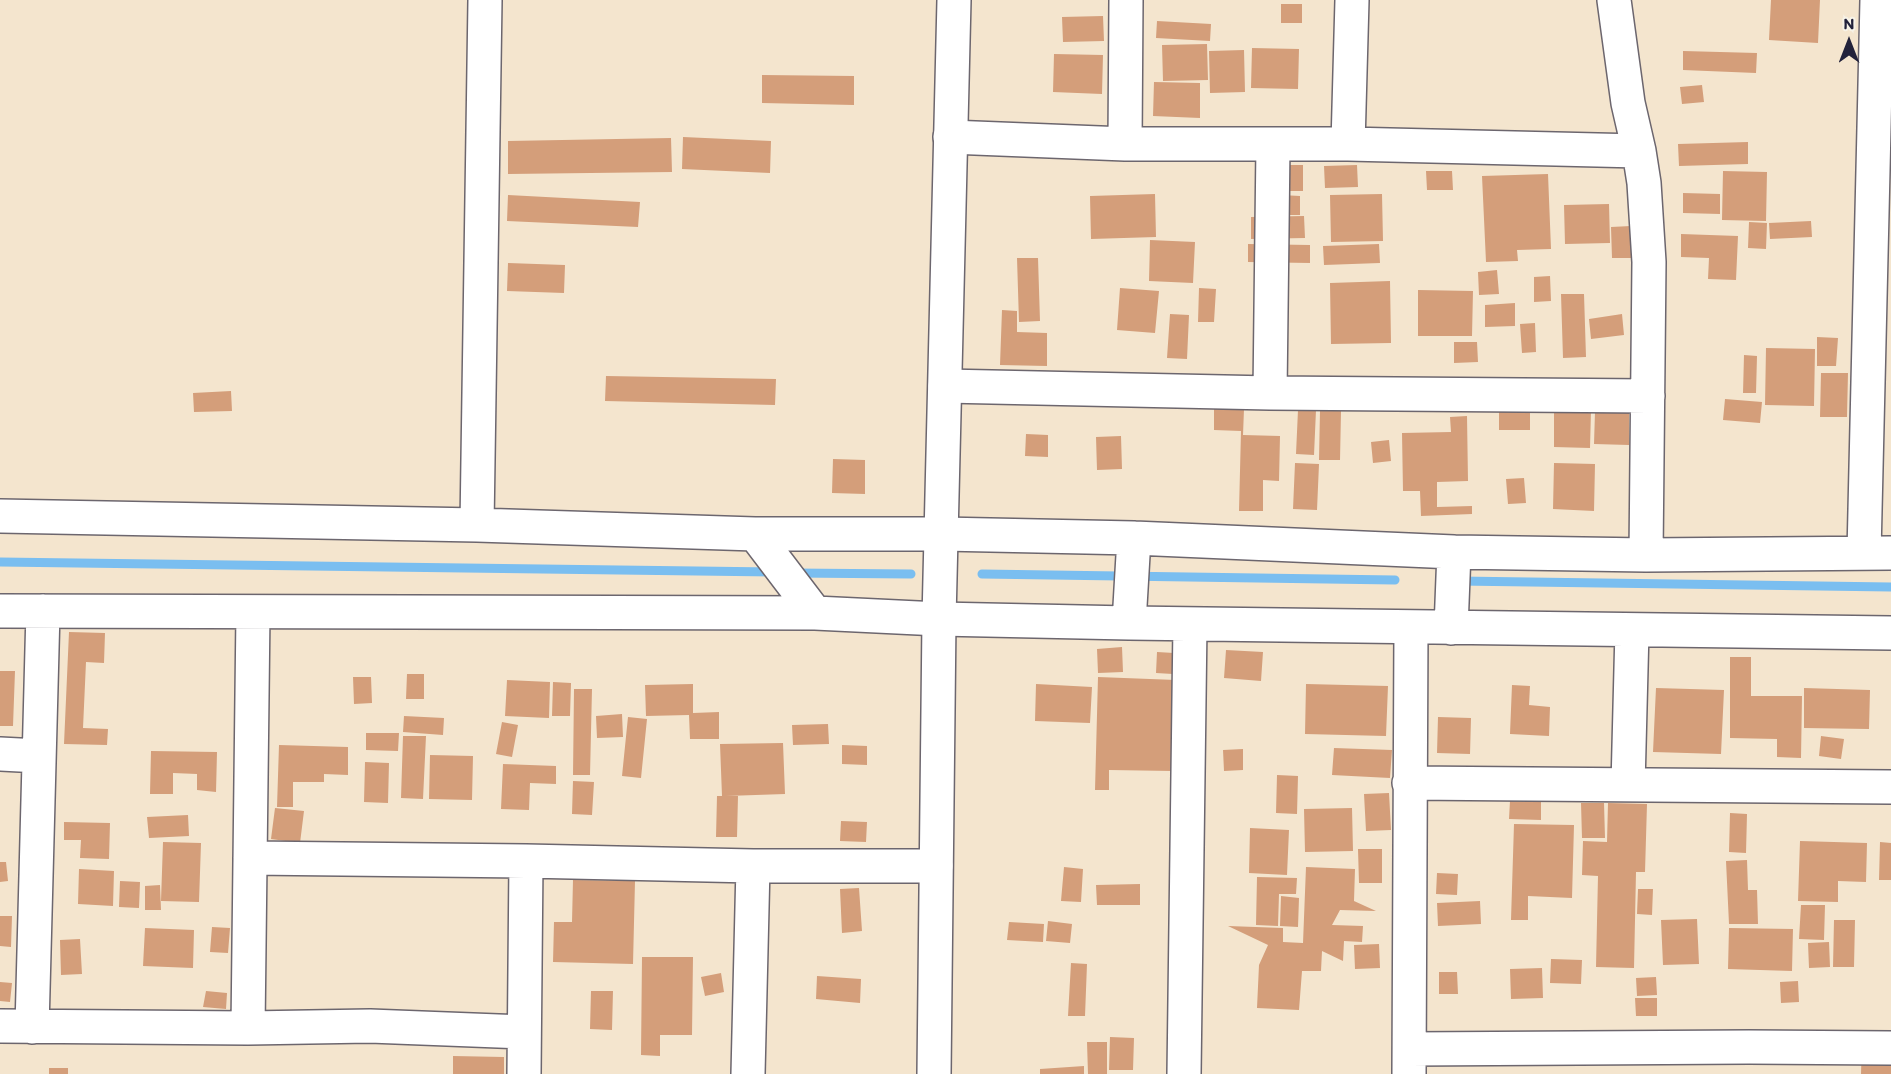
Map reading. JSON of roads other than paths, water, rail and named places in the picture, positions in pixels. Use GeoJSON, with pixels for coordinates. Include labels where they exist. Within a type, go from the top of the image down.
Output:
{"type":"FeatureCollection","features":[{"type":"Feature","properties":{"kind":"street"},"geometry":{"type":"LineString","coordinates":[[477,525],[485,0]]}},
{"type":"Feature","properties":{"kind":"street"},"geometry":{"type":"LineString","coordinates":[[934,1074],[939,619],[954,0]]}},
{"type":"Feature","properties":{"kind":"street"},"geometry":{"type":"LineString","coordinates":[[1125,144],[1126,0]]}},
{"type":"Feature","properties":{"kind":"street"},"geometry":{"type":"LineString","coordinates":[[1348,144],[1352,0]]}},
{"type":"Feature","properties":{"kind":"street"},"geometry":{"type":"LineString","coordinates":[[1614,0],[1628,103],[1644,183],[1649,262],[1646,555]]}},
{"type":"Feature","properties":{"kind":"street"},"geometry":{"type":"LineString","coordinates":[[0,516],[477,525],[755,534],[942,534],[1134,538],[1454,552],[1646,555],[1877,553],[1877,0]]}},
{"type":"Feature","properties":{"kind":"street"},"geometry":{"type":"LineString","coordinates":[[950,137],[1125,144],[1348,144],[1639,151]]}},
{"type":"Feature","properties":{"kind":"street"},"geometry":{"type":"LineString","coordinates":[[1270,393],[1273,145]]}},
{"type":"Feature","properties":{"kind":"street"},"geometry":{"type":"LineString","coordinates":[[945,386],[1270,393],[1648,396]]}},
{"type":"Feature","properties":{"kind":"street"},"geometry":{"type":"LineString","coordinates":[[755,534],[815,613]]}},
{"type":"Feature","properties":{"kind":"street"},"geometry":{"type":"LineString","coordinates":[[1130,623],[1134,538]]}},
{"type":"Feature","properties":{"kind":"street"},"geometry":{"type":"LineString","coordinates":[[1451,628],[1454,552]]}},
{"type":"Feature","properties":{"kind":"street"},"geometry":{"type":"LineString","coordinates":[[0,611],[815,613],[939,619],[1130,623],[1891,633]]}},
{"type":"Feature","properties":{"kind":"street"},"geometry":{"type":"LineString","coordinates":[[32,1027],[43,611]]}},
{"type":"Feature","properties":{"kind":"street"},"geometry":{"type":"LineString","coordinates":[[248,1028],[253,612]]}},
{"type":"Feature","properties":{"kind":"street"},"geometry":{"type":"LineString","coordinates":[[1184,1074],[1190,624]]}},
{"type":"Feature","properties":{"kind":"street"},"geometry":{"type":"LineString","coordinates":[[1410,627],[1409,1061],[1748,1060],[1891,1048]]}},
{"type":"Feature","properties":{"kind":"street"},"geometry":{"type":"LineString","coordinates":[[1628,784],[1632,630]]}},
{"type":"Feature","properties":{"kind":"street"},"geometry":{"type":"LineString","coordinates":[[0,754],[39,756]]}},
{"type":"Feature","properties":{"kind":"street"},"geometry":{"type":"LineString","coordinates":[[1409,783],[1891,788]]}},
{"type":"Feature","properties":{"kind":"street"},"geometry":{"type":"LineString","coordinates":[[250,858],[753,866],[936,866]]}},
{"type":"Feature","properties":{"kind":"street"},"geometry":{"type":"LineString","coordinates":[[524,1074],[526,861]]}},
{"type":"Feature","properties":{"kind":"street"},"geometry":{"type":"LineString","coordinates":[[748,1074],[753,866]]}},
{"type":"Feature","properties":{"kind":"street"},"geometry":{"type":"LineString","coordinates":[[0,1026],[248,1028],[370,1026],[524,1032]]}},
{"type":"Feature","properties":{"kind":"waterway"},"geometry":{"type":"LineString","coordinates":[[0,562],[774,572]]}},
{"type":"Feature","properties":{"kind":"waterway"},"geometry":{"type":"LineString","coordinates":[[793,573],[911,574]]}},
{"type":"Feature","properties":{"kind":"waterway"},"geometry":{"type":"LineString","coordinates":[[982,574],[1395,580]]}},
{"type":"Feature","properties":{"kind":"waterway"},"geometry":{"type":"LineString","coordinates":[[1458,581],[1891,587]]}}]}
